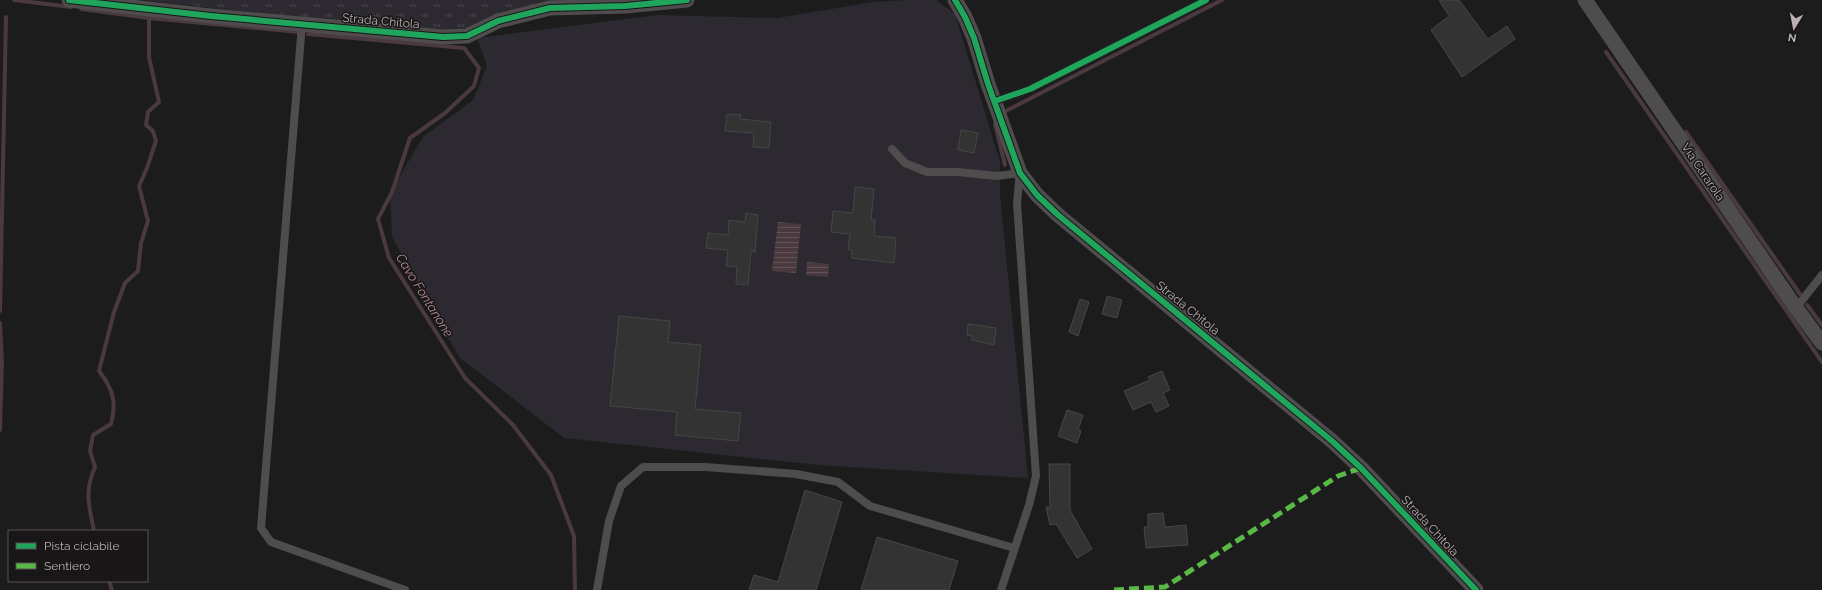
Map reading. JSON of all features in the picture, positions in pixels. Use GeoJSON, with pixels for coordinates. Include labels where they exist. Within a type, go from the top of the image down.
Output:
{"type":"FeatureCollection","features":[{"type":"Feature","properties":{"kind":"street","name":"Strada Chitola"},"geometry":{"type":"LineString","coordinates":[[68,0],[211,16],[443,37],[467,36],[498,21],[550,8],[625,6],[687,0]]}},
{"type":"Feature","properties":{"kind":"street","name":"Strada Chitola"},"geometry":{"type":"LineString","coordinates":[[956,0],[966,17],[974,38],[1011,154],[1020,173],[1037,195],[1058,215],[1332,440],[1361,468],[1476,590]]}},
{"type":"Feature","properties":{"kind":"street","name":"Via Cararola"},"geometry":{"type":"LineString","coordinates":[[1585,0],[1796,308],[1822,343]]}},
{"type":"Feature","properties":{"kind":"lane"},"geometry":{"type":"LineString","coordinates":[[995,101],[1030,89],[1206,0]]}},
{"type":"Feature","properties":{"kind":"lane"},"geometry":{"type":"LineString","coordinates":[[302,24],[261,528],[271,542],[405,590]]}},
{"type":"Feature","properties":{"kind":"lane"},"geometry":{"type":"LineString","coordinates":[[892,149],[905,163],[927,172],[958,172],[997,176],[1020,173],[1017,203],[1036,476],[1029,505],[1001,590]]}},
{"type":"Feature","properties":{"kind":"lane"},"geometry":{"type":"LineString","coordinates":[[1796,308],[1822,275]]}},
{"type":"Feature","properties":{"kind":"lane"},"geometry":{"type":"LineString","coordinates":[[598,590],[609,521],[621,486],[643,468],[705,467],[788,473],[838,482],[870,506],[1014,548]]}},
{"type":"Feature","properties":{"kind":"green space"},"geometry":{"type":"Polygon","coordinates":[[[142,0],[643,0],[466,28],[442,30],[302,18],[142,0]]]}},
{"type":"Feature","properties":{"kind":"green space"},"geometry":{"type":"Polygon","coordinates":[[[936,0],[955,14],[1000,162],[1000,194],[1028,478],[818,465],[564,438],[459,357],[392,237],[390,194],[424,136],[473,100],[487,66],[477,38],[658,15],[777,18],[873,2],[936,0]]]}},
{"type":"Feature","properties":{"kind":"shaded area"},"geometry":{"type":"Polygon","coordinates":[[[778,222],[801,224],[796,273],[772,271],[778,222]]]}},
{"type":"Feature","properties":{"kind":"shaded area"},"geometry":{"type":"Polygon","coordinates":[[[807,262],[829,264],[828,277],[806,275],[807,262]]]}},
{"type":"Feature","properties":{"kind":"building"},"geometry":{"type":"Polygon","coordinates":[[[1439,0],[1459,0],[1488,39],[1507,26],[1515,39],[1462,77],[1431,30],[1449,16],[1439,0]]]}},
{"type":"Feature","properties":{"kind":"building"},"geometry":{"type":"Polygon","coordinates":[[[727,114],[741,115],[740,119],[771,122],[769,148],[753,147],[754,133],[725,131],[727,114]]]}},
{"type":"Feature","properties":{"kind":"building"},"geometry":{"type":"Polygon","coordinates":[[[961,130],[978,133],[974,153],[958,150],[961,130]]]}},
{"type":"Feature","properties":{"kind":"building"},"geometry":{"type":"Polygon","coordinates":[[[855,187],[874,189],[871,220],[875,220],[874,236],[896,238],[894,263],[852,258],[852,250],[848,250],[850,234],[831,232],[833,211],[853,213],[855,187]]]}},
{"type":"Feature","properties":{"kind":"building"},"geometry":{"type":"Polygon","coordinates":[[[746,213],[758,215],[755,252],[751,251],[748,285],[736,284],[737,267],[726,266],[728,250],[706,248],[708,233],[728,235],[729,220],[745,222],[746,213]]]}},
{"type":"Feature","properties":{"kind":"building"},"geometry":{"type":"Polygon","coordinates":[[[1107,296],[1122,300],[1117,318],[1102,314],[1107,296]]]}},
{"type":"Feature","properties":{"kind":"building"},"geometry":{"type":"Polygon","coordinates":[[[1080,299],[1089,302],[1078,336],[1069,332],[1080,299]]]}},
{"type":"Feature","properties":{"kind":"building"},"geometry":{"type":"Polygon","coordinates":[[[619,316],[670,321],[668,342],[701,345],[695,409],[741,413],[738,441],[675,435],[677,412],[610,406],[619,316]]]}},
{"type":"Feature","properties":{"kind":"building"},"geometry":{"type":"Polygon","coordinates":[[[968,324],[996,328],[994,345],[972,340],[972,336],[967,335],[968,324]]]}},
{"type":"Feature","properties":{"kind":"building"},"geometry":{"type":"Polygon","coordinates":[[[1162,371],[1170,390],[1163,393],[1169,406],[1156,412],[1151,402],[1133,410],[1124,391],[1150,380],[1148,377],[1162,371]]]}},
{"type":"Feature","properties":{"kind":"building"},"geometry":{"type":"Polygon","coordinates":[[[1067,410],[1083,415],[1078,430],[1081,431],[1077,443],[1058,436],[1067,410]]]}},
{"type":"Feature","properties":{"kind":"building"},"geometry":{"type":"Polygon","coordinates":[[[1049,464],[1070,464],[1070,510],[1092,549],[1077,558],[1056,524],[1050,525],[1046,507],[1050,507],[1049,464]]]}},
{"type":"Feature","properties":{"kind":"building"},"geometry":{"type":"Polygon","coordinates":[[[805,490],[842,502],[816,590],[749,590],[754,575],[778,582],[805,490]]]}},
{"type":"Feature","properties":{"kind":"building"},"geometry":{"type":"Polygon","coordinates":[[[1163,513],[1165,527],[1186,525],[1188,545],[1146,548],[1144,527],[1148,527],[1148,514],[1163,513]]]}},
{"type":"Feature","properties":{"kind":"building"},"geometry":{"type":"Polygon","coordinates":[[[877,537],[958,561],[949,590],[861,590],[877,537]]]}},
{"type":"Feature","properties":{"kind":"waterway"},"geometry":{"type":"LineString","coordinates":[[14,0],[71,7]]}},
{"type":"Feature","properties":{"kind":"waterway"},"geometry":{"type":"LineString","coordinates":[[1004,112],[1222,0]]}},
{"type":"Feature","properties":{"kind":"waterway","name":"Cavo Fontanone"},"geometry":{"type":"LineString","coordinates":[[81,9],[149,18],[299,32]]}},
{"type":"Feature","properties":{"kind":"waterway"},"geometry":{"type":"LineString","coordinates":[[0,311],[6,17]]}},
{"type":"Feature","properties":{"kind":"waterway"},"geometry":{"type":"LineString","coordinates":[[94,530],[88,499],[90,484],[95,467],[90,451],[93,435],[111,424],[114,409],[111,390],[99,371],[114,312],[125,283],[138,271],[141,243],[148,221],[139,186],[156,141],[153,131],[146,125],[148,112],[159,102],[149,57],[149,18]]}},
{"type":"Feature","properties":{"kind":"waterway","name":"Cavo Fontanone"},"geometry":{"type":"LineString","coordinates":[[308,34],[464,48],[479,68],[474,86],[445,113],[410,138],[392,192],[378,219],[389,258],[465,378],[513,425],[551,475],[574,536],[575,590]]}},
{"type":"Feature","properties":{"kind":"waterway"},"geometry":{"type":"LineString","coordinates":[[1606,52],[1822,362]]}},
{"type":"Feature","properties":{"kind":"waterway"},"geometry":{"type":"LineString","coordinates":[[995,124],[1005,165]]}},
{"type":"Feature","properties":{"kind":"waterway"},"geometry":{"type":"LineString","coordinates":[[1686,132],[1800,294]]}},
{"type":"Feature","properties":{"kind":"waterway"},"geometry":{"type":"LineString","coordinates":[[1807,305],[1822,325]]}},
{"type":"Feature","properties":{"kind":"waterway"},"geometry":{"type":"LineString","coordinates":[[0,323],[2,361],[0,430]]}},
{"type":"Feature","properties":{"kind":"waterway"},"geometry":{"type":"LineString","coordinates":[[109,582],[112,590]]}},
{"type":"Feature","properties":{"kind":"marked path"},"geometry":{"type":"LineString","coordinates":[[1114,590],[1165,587],[1338,476],[1361,468]]}},
{"type":"Feature","properties":{"kind":"cycle path"},"geometry":{"type":"LineString","coordinates":[[69,0],[211,16],[443,37],[467,36],[498,21],[550,8],[625,6],[687,0]]}},
{"type":"Feature","properties":{"kind":"cycle path"},"geometry":{"type":"LineString","coordinates":[[955,0],[965,17],[974,38],[988,84],[1020,173],[1037,195],[1058,215],[1332,441],[1361,468],[1476,590]]}},
{"type":"Feature","properties":{"kind":"cycle path"},"geometry":{"type":"LineString","coordinates":[[995,101],[1030,89],[1206,0]]}}]}
